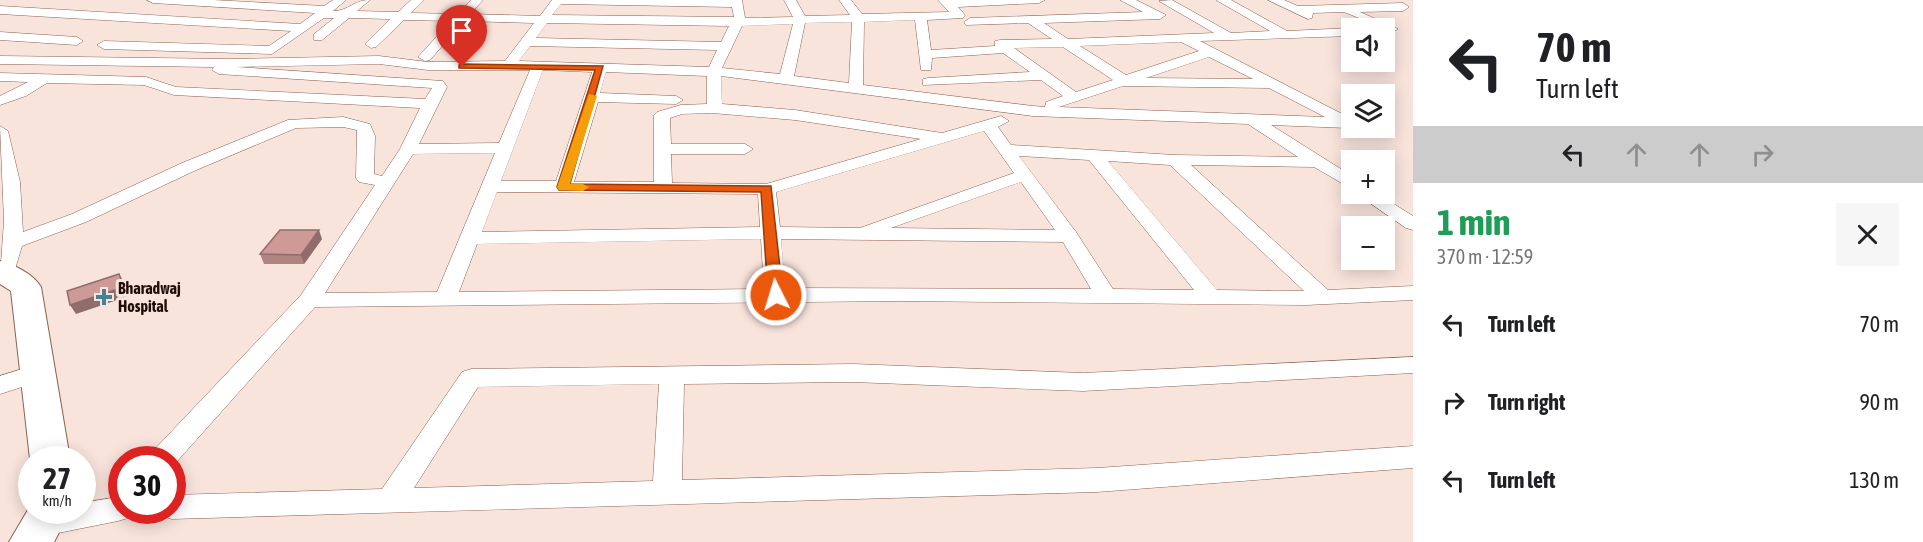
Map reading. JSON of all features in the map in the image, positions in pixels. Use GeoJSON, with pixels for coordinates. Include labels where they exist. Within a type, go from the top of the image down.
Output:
{"type":"FeatureCollection","features":[{"type":"Feature","properties":{"kind":"street"},"geometry":{"type":"LineString","coordinates":[[44,0],[44,14]]}},
{"type":"Feature","properties":{"kind":"street"},"geometry":{"type":"LineString","coordinates":[[0,60],[225,66],[379,60],[449,66],[714,71],[856,87],[929,90],[1033,111],[1348,123],[1210,52],[1173,25],[1031,20],[969,21],[918,16],[737,22],[460,18],[345,15],[153,0]]}},
{"type":"Feature","properties":{"kind":"street"},"geometry":{"type":"LineString","coordinates":[[104,45],[272,50],[340,0]]}},
{"type":"Feature","properties":{"kind":"street"},"geometry":{"type":"LineString","coordinates":[[318,37],[364,0]]}},
{"type":"Feature","properties":{"kind":"street"},"geometry":{"type":"LineString","coordinates":[[371,44],[418,0]]}},
{"type":"Feature","properties":{"kind":"street"},"geometry":{"type":"LineString","coordinates":[[424,57],[477,0]]}},
{"type":"Feature","properties":{"kind":"street"},"geometry":{"type":"LineString","coordinates":[[786,80],[800,19],[790,0]]}},
{"type":"Feature","properties":{"kind":"street"},"geometry":{"type":"LineString","coordinates":[[845,0],[858,18],[856,87]]}},
{"type":"Feature","properties":{"kind":"street"},"geometry":{"type":"LineString","coordinates":[[899,0],[918,16],[928,30],[925,54],[929,90]]}},
{"type":"Feature","properties":{"kind":"street"},"geometry":{"type":"LineString","coordinates":[[946,2],[1039,0]]}},
{"type":"Feature","properties":{"kind":"street"},"geometry":{"type":"LineString","coordinates":[[1128,1],[1190,0]]}},
{"type":"Feature","properties":{"kind":"street"},"geometry":{"type":"LineString","coordinates":[[1222,0],[1285,34]]}},
{"type":"Feature","properties":{"kind":"street"},"geometry":{"type":"LineString","coordinates":[[1275,0],[1341,29]]}},
{"type":"Feature","properties":{"kind":"street"},"geometry":{"type":"LineString","coordinates":[[1384,0],[1408,9]]}},
{"type":"Feature","properties":{"kind":"street"},"geometry":{"type":"LineString","coordinates":[[509,66],[558,1],[736,2],[740,17],[714,71],[715,108]]}},
{"type":"Feature","properties":{"kind":"street"},"geometry":{"type":"LineString","coordinates":[[1128,1],[1199,37],[1341,32]]}},
{"type":"Feature","properties":{"kind":"street"},"geometry":{"type":"LineString","coordinates":[[1165,1],[1229,36]]}},
{"type":"Feature","properties":{"kind":"street"},"geometry":{"type":"LineString","coordinates":[[946,2],[1076,98]]}},
{"type":"Feature","properties":{"kind":"street"},"geometry":{"type":"LineString","coordinates":[[1342,9],[1363,18]]}},
{"type":"Feature","properties":{"kind":"street"},"geometry":{"type":"LineString","coordinates":[[1296,10],[1408,9]]}},
{"type":"Feature","properties":{"kind":"street"},"geometry":{"type":"LineString","coordinates":[[0,10],[303,28]]}},
{"type":"Feature","properties":{"kind":"street"},"geometry":{"type":"LineString","coordinates":[[0,34],[44,14]]}},
{"type":"Feature","properties":{"kind":"street"},"geometry":{"type":"LineString","coordinates":[[1031,20],[1126,82],[1270,84]]}},
{"type":"Feature","properties":{"kind":"street"},"geometry":{"type":"LineString","coordinates":[[955,29],[969,21]]}},
{"type":"Feature","properties":{"kind":"street"},"geometry":{"type":"LineString","coordinates":[[925,54],[1127,40],[1173,25]]}},
{"type":"Feature","properties":{"kind":"street"},"geometry":{"type":"LineString","coordinates":[[0,34],[77,41]]}},
{"type":"Feature","properties":{"kind":"street"},"geometry":{"type":"LineString","coordinates":[[1127,40],[1198,83]]}},
{"type":"Feature","properties":{"kind":"street"},"geometry":{"type":"LineString","coordinates":[[527,42],[726,46]]}},
{"type":"Feature","properties":{"kind":"street"},"geometry":{"type":"LineString","coordinates":[[488,186],[767,189],[1076,98],[1210,52]]}},
{"type":"Feature","properties":{"kind":"street"},"geometry":{"type":"LineString","coordinates":[[0,77],[146,81],[200,80],[225,66],[277,75],[434,94]]}},
{"type":"Feature","properties":{"kind":"street"},"geometry":{"type":"LineString","coordinates":[[175,446],[309,300],[408,149],[449,66]]}},
{"type":"Feature","properties":{"kind":"street"},"geometry":{"type":"LineString","coordinates":[[445,298],[503,148],[538,66]]}},
{"type":"Feature","properties":{"kind":"street"},"geometry":{"type":"LineString","coordinates":[[563,187],[600,68]]}},
{"type":"Feature","properties":{"kind":"street"},"geometry":{"type":"LineString","coordinates":[[250,94],[277,75]]}},
{"type":"Feature","properties":{"kind":"street"},"geometry":{"type":"LineString","coordinates":[[929,90],[1044,76]]}},
{"type":"Feature","properties":{"kind":"street"},"geometry":{"type":"LineString","coordinates":[[0,101],[21,93],[44,78]]}},
{"type":"Feature","properties":{"kind":"street"},"geometry":{"type":"LineString","coordinates":[[146,81],[174,91],[250,94],[434,94]]}},
{"type":"Feature","properties":{"kind":"street"},"geometry":{"type":"LineString","coordinates":[[592,97],[676,100]]}},
{"type":"Feature","properties":{"kind":"street"},"geometry":{"type":"LineString","coordinates":[[663,188],[662,115],[675,111],[715,108],[822,119],[944,138]]}},
{"type":"Feature","properties":{"kind":"street"},"geometry":{"type":"LineString","coordinates":[[1251,118],[1341,177]]}},
{"type":"Feature","properties":{"kind":"street"},"geometry":{"type":"LineString","coordinates":[[6,261],[78,218],[209,158],[301,122],[343,122],[364,128],[367,136],[363,172],[365,178],[387,182]]}},
{"type":"Feature","properties":{"kind":"street"},"geometry":{"type":"LineString","coordinates":[[988,125],[1069,236],[1106,294]]}},
{"type":"Feature","properties":{"kind":"street"},"geometry":{"type":"LineString","coordinates":[[0,131],[7,151],[6,261],[27,287],[48,446]]}},
{"type":"Feature","properties":{"kind":"street"},"geometry":{"type":"LineString","coordinates":[[408,149],[503,148]]}},
{"type":"Feature","properties":{"kind":"street"},"geometry":{"type":"LineString","coordinates":[[664,149],[746,149]]}},
{"type":"Feature","properties":{"kind":"street"},"geometry":{"type":"LineString","coordinates":[[1006,150],[1175,160],[1318,162]]}},
{"type":"Feature","properties":{"kind":"street"},"geometry":{"type":"LineString","coordinates":[[1095,156],[1210,296]]}},
{"type":"Feature","properties":{"kind":"street"},"geometry":{"type":"LineString","coordinates":[[1175,160],[1323,297]]}},
{"type":"Feature","properties":{"kind":"street"},"geometry":{"type":"LineString","coordinates":[[853,235],[1025,175]]}},
{"type":"Feature","properties":{"kind":"street"},"geometry":{"type":"LineString","coordinates":[[767,189],[776,295]]}},
{"type":"Feature","properties":{"kind":"street"},"geometry":{"type":"LineString","coordinates":[[1382,204],[1413,224]]}},
{"type":"Feature","properties":{"kind":"street"},"geometry":{"type":"LineString","coordinates":[[468,238],[770,233],[1069,236]]}},
{"type":"Feature","properties":{"kind":"street"},"geometry":{"type":"LineString","coordinates":[[309,300],[1106,294],[1323,297],[1413,293]]}},
{"type":"Feature","properties":{"kind":"street"},"geometry":{"type":"LineString","coordinates":[[390,500],[471,378],[853,373],[1083,382],[1413,365]]}},
{"type":"Feature","properties":{"kind":"street"},"geometry":{"type":"LineString","coordinates":[[0,385],[38,373]]}},
{"type":"Feature","properties":{"kind":"street"},"geometry":{"type":"LineString","coordinates":[[667,492],[672,375]]}},
{"type":"Feature","properties":{"kind":"street"},"geometry":{"type":"LineString","coordinates":[[186,507],[1097,480],[1413,457]]}},
{"type":"Feature","properties":{"kind":"street"},"geometry":{"type":"LineString","coordinates":[[41,525],[108,511]]}},
{"type":"Feature","properties":{"kind":"building"},"geometry":{"type":"Polygon","coordinates":[[[280,230],[319,230],[301,255],[260,254],[280,230]]]}},
{"type":"Feature","properties":{"kind":"building"},"geometry":{"type":"Polygon","coordinates":[[[119,274],[124,287],[70,305],[67,291],[119,274]]]}},
{"type":"Feature","properties":{"kind":"slow traffic"},"geometry":{"type":"LineString","coordinates":[[583,187],[563,187],[592,96]]}},
{"type":"Feature","properties":{"kind":"place","name":"Bharadwaj Hospital"},"geometry":{"type":"Point","coordinates":[104,297]}},
{"type":"Feature","properties":{"kind":"route"},"geometry":{"type":"LineString","coordinates":[[462,67],[600,68],[563,187],[767,189],[776,295]]}}]}
